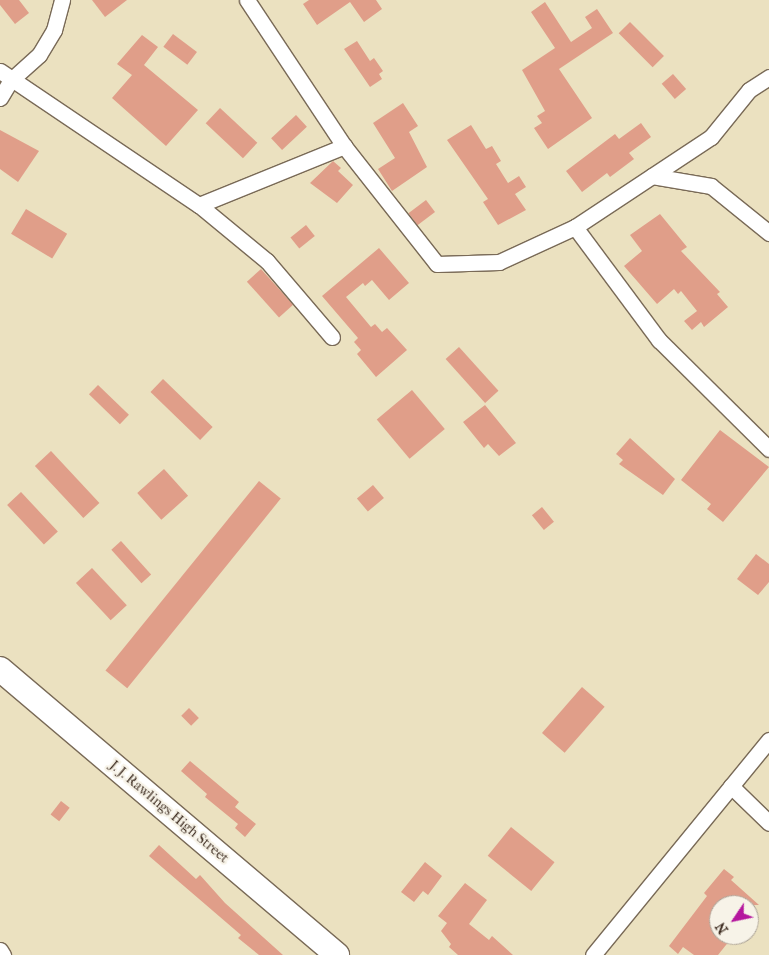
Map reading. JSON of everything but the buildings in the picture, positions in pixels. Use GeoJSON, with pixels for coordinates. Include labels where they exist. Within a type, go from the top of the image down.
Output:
{"type":"FeatureCollection","features":[{"type":"Feature","properties":{"kind":"main road","name":"J. J. Rawlings High Street"},"geometry":{"type":"LineString","coordinates":[[2,675],[337,955]]}},
{"type":"Feature","properties":{"kind":"street"},"geometry":{"type":"LineString","coordinates":[[0,98],[6,75],[39,55],[54,30],[62,0]]}},
{"type":"Feature","properties":{"kind":"street"},"geometry":{"type":"LineString","coordinates":[[247,0],[344,146],[437,264],[499,262],[575,227],[711,137],[749,90],[769,77]]}},
{"type":"Feature","properties":{"kind":"street"},"geometry":{"type":"LineString","coordinates":[[6,75],[199,205],[267,260],[332,337]]}},
{"type":"Feature","properties":{"kind":"street"},"geometry":{"type":"LineString","coordinates":[[199,205],[344,146]]}},
{"type":"Feature","properties":{"kind":"street"},"geometry":{"type":"LineString","coordinates":[[652,176],[711,186],[769,233]]}},
{"type":"Feature","properties":{"kind":"street"},"geometry":{"type":"LineString","coordinates":[[575,227],[659,340],[769,449]]}},
{"type":"Feature","properties":{"kind":"street"},"geometry":{"type":"LineString","coordinates":[[592,955],[769,740]]}},
{"type":"Feature","properties":{"kind":"street"},"geometry":{"type":"LineString","coordinates":[[731,786],[769,823]]}},
{"type":"Feature","properties":{"kind":"street"},"geometry":{"type":"LineString","coordinates":[[0,950],[3,955]]}}]}
